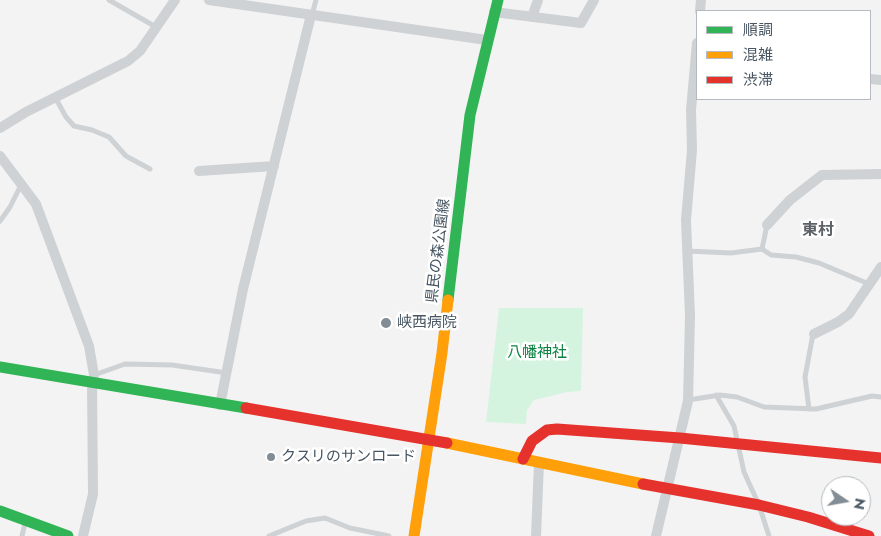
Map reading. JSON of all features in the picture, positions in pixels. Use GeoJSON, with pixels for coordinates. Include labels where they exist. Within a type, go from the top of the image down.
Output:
{"type":"FeatureCollection","features":[{"type":"Feature","properties":{"kind":"street"},"geometry":{"type":"LineString","coordinates":[[0,128],[26,112],[128,60],[140,51],[175,0]]}},
{"type":"Feature","properties":{"kind":"street"},"geometry":{"type":"LineString","coordinates":[[209,0],[487,40]]}},
{"type":"Feature","properties":{"kind":"street","name":"県民の森公園線"},"geometry":{"type":"LineString","coordinates":[[414,536],[442,353],[470,115],[498,0]]}},
{"type":"Feature","properties":{"kind":"street"},"geometry":{"type":"LineString","coordinates":[[532,17],[538,0]]}},
{"type":"Feature","properties":{"kind":"street"},"geometry":{"type":"LineString","coordinates":[[494,12],[581,23],[594,0]]}},
{"type":"Feature","properties":{"kind":"street"},"geometry":{"type":"LineString","coordinates":[[220,405],[243,289],[311,15]]}},
{"type":"Feature","properties":{"kind":"street"},"geometry":{"type":"LineString","coordinates":[[656,536],[688,401],[690,316],[686,220],[692,150],[691,110],[696,54]]}},
{"type":"Feature","properties":{"kind":"street"},"geometry":{"type":"LineString","coordinates":[[0,156],[36,204],[89,346],[93,379],[93,494],[83,536]]}},
{"type":"Feature","properties":{"kind":"street"},"geometry":{"type":"LineString","coordinates":[[199,170],[274,166]]}},
{"type":"Feature","properties":{"kind":"street"},"geometry":{"type":"LineString","coordinates":[[767,225],[790,200],[822,176],[881,174]]}},
{"type":"Feature","properties":{"kind":"street"},"geometry":{"type":"LineString","coordinates":[[814,334],[849,314],[881,267]]}},
{"type":"Feature","properties":{"kind":"street"},"geometry":{"type":"LineString","coordinates":[[0,367],[93,379],[220,405],[430,439],[539,463],[759,506],[808,517],[868,536]]}},
{"type":"Feature","properties":{"kind":"street"},"geometry":{"type":"LineString","coordinates":[[522,459],[532,441],[547,430],[557,429],[680,438],[881,458]]}},
{"type":"Feature","properties":{"kind":"street"},"geometry":{"type":"LineString","coordinates":[[536,536],[539,463]]}},
{"type":"Feature","properties":{"kind":"street"},"geometry":{"type":"LineString","coordinates":[[0,511],[68,536]]}},
{"type":"Feature","properties":{"kind":"lane"},"geometry":{"type":"LineString","coordinates":[[109,0],[156,27]]}},
{"type":"Feature","properties":{"kind":"lane"},"geometry":{"type":"LineString","coordinates":[[311,15],[316,0]]}},
{"type":"Feature","properties":{"kind":"lane"},"geometry":{"type":"LineString","coordinates":[[55,97],[66,117],[74,126],[92,130],[109,137],[126,156],[150,170]]}},
{"type":"Feature","properties":{"kind":"lane"},"geometry":{"type":"LineString","coordinates":[[0,221],[10,207],[21,185]]}},
{"type":"Feature","properties":{"kind":"lane"},"geometry":{"type":"LineString","coordinates":[[762,249],[767,225]]}},
{"type":"Feature","properties":{"kind":"lane"},"geometry":{"type":"LineString","coordinates":[[687,251],[732,253],[762,249],[771,255],[796,256],[819,263],[869,284]]}},
{"type":"Feature","properties":{"kind":"lane"},"geometry":{"type":"LineString","coordinates":[[809,409],[806,377],[814,334]]}},
{"type":"Feature","properties":{"kind":"lane"},"geometry":{"type":"LineString","coordinates":[[93,379],[125,364],[172,365],[227,373]]}},
{"type":"Feature","properties":{"kind":"lane"},"geometry":{"type":"LineString","coordinates":[[716,395],[734,426],[744,472],[759,506],[769,536]]}},
{"type":"Feature","properties":{"kind":"lane"},"geometry":{"type":"LineString","coordinates":[[688,401],[716,395],[737,397],[764,407],[816,409],[872,396],[881,396]]}},
{"type":"Feature","properties":{"kind":"lane"},"geometry":{"type":"LineString","coordinates":[[269,536],[306,521],[325,518],[350,528],[389,536]]}},
{"type":"Feature","properties":{"kind":"lane"},"geometry":{"type":"LineString","coordinates":[[22,536],[26,520]]}},
{"type":"Feature","properties":{"kind":"green space","name":"八幡神社"},"geometry":{"type":"Polygon","coordinates":[[[499,308],[583,308],[581,391],[567,392],[534,400],[527,410],[526,424],[486,422],[499,308]]]}},
{"type":"Feature","properties":{"kind":"traffic: fast"},"geometry":{"type":"LineString","coordinates":[[448,300],[470,115],[498,0]]}},
{"type":"Feature","properties":{"kind":"traffic: fast"},"geometry":{"type":"LineString","coordinates":[[0,367],[246,408]]}},
{"type":"Feature","properties":{"kind":"traffic: fast"},"geometry":{"type":"LineString","coordinates":[[0,511],[68,536]]}},
{"type":"Feature","properties":{"kind":"traffic: slow"},"geometry":{"type":"LineString","coordinates":[[414,536],[442,353],[448,300]]}},
{"type":"Feature","properties":{"kind":"traffic: slow"},"geometry":{"type":"LineString","coordinates":[[447,443],[643,484]]}},
{"type":"Feature","properties":{"kind":"traffic: jam"},"geometry":{"type":"LineString","coordinates":[[246,408],[447,443]]}},
{"type":"Feature","properties":{"kind":"traffic: jam"},"geometry":{"type":"LineString","coordinates":[[523,459],[532,441],[547,430],[557,429],[680,438],[881,458]]}},
{"type":"Feature","properties":{"kind":"traffic: jam"},"geometry":{"type":"LineString","coordinates":[[643,484],[759,505],[808,517],[869,536]]}},
{"type":"Feature","properties":{"kind":"place","name":"峡西病院"},"geometry":{"type":"Point","coordinates":[386,323]}},
{"type":"Feature","properties":{"kind":"place","name":"クスリのサンロード"},"geometry":{"type":"Point","coordinates":[271,457]}},
{"type":"Feature","properties":{"kind":"district","name":"東村"},"geometry":{"type":"Point","coordinates":[818,231]}}]}
